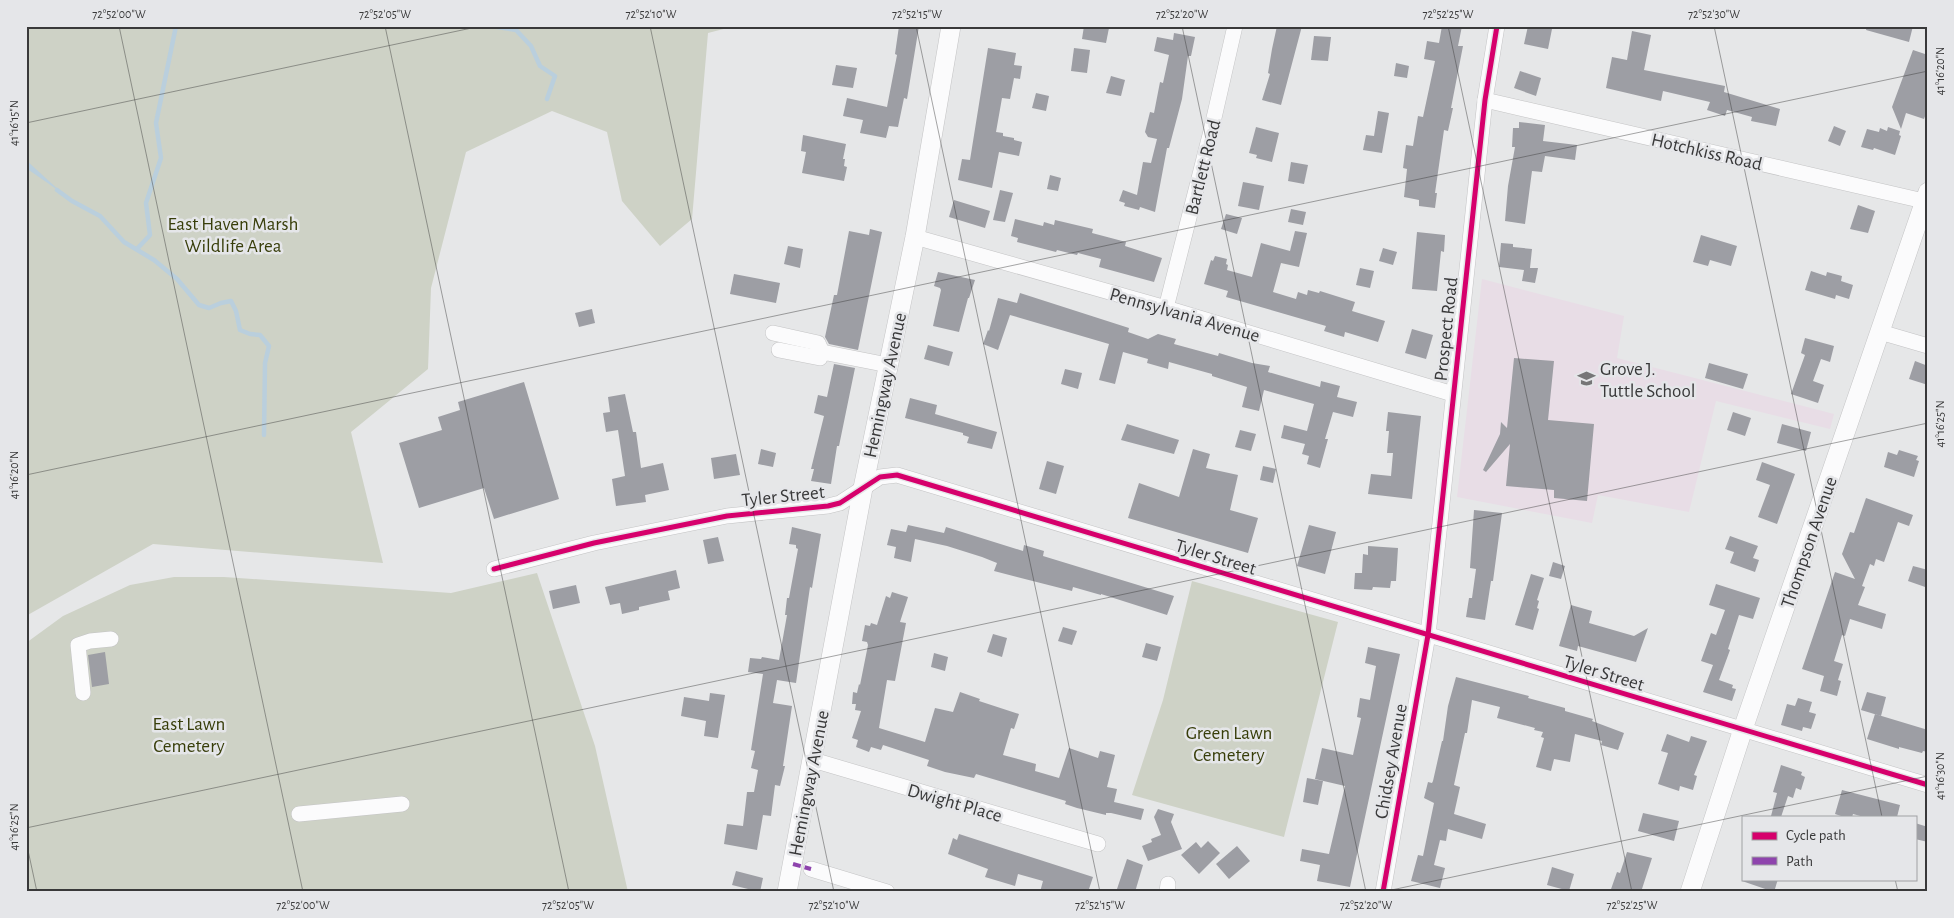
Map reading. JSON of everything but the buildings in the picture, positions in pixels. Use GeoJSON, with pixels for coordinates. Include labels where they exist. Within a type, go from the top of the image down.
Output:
{"type":"FeatureCollection","features":[{"type":"Feature","properties":{"kind":"main road","name":"Hemingway Avenue"},"geometry":{"type":"LineString","coordinates":[[787,892],[862,488],[915,237],[951,26]]}},
{"type":"Feature","properties":{"kind":"main road","name":"Thompson Avenue"},"geometry":{"type":"LineString","coordinates":[[1690,892],[1743,729],[1927,198]]}},
{"type":"Feature","properties":{"kind":"street","name":"Bartlett Road"},"geometry":{"type":"LineString","coordinates":[[1166,308],[1211,131],[1235,26]]}},
{"type":"Feature","properties":{"kind":"street","name":"Prospect Road"},"geometry":{"type":"LineString","coordinates":[[1428,635],[1485,100],[1497,26]]}},
{"type":"Feature","properties":{"kind":"street","name":"Hotchkiss Road"},"geometry":{"type":"LineString","coordinates":[[1485,100],[1927,198]]}},
{"type":"Feature","properties":{"kind":"street","name":"Pennsylvania Avenue"},"geometry":{"type":"LineString","coordinates":[[915,237],[1166,308],[1454,394]]}},
{"type":"Feature","properties":{"kind":"street"},"geometry":{"type":"LineString","coordinates":[[1880,332],[1928,346]]}},
{"type":"Feature","properties":{"kind":"street"},"geometry":{"type":"LineString","coordinates":[[774,333],[818,343],[822,352],[820,358],[779,350]]}},
{"type":"Feature","properties":{"kind":"street"},"geometry":{"type":"LineString","coordinates":[[822,352],[888,365]]}},
{"type":"Feature","properties":{"kind":"street","name":"Tyler Street"},"geometry":{"type":"LineString","coordinates":[[494,569],[594,543],[727,516],[828,506],[840,503],[880,477],[897,476],[1928,785]]}},
{"type":"Feature","properties":{"kind":"street","name":"Chidsey Avenue"},"geometry":{"type":"LineString","coordinates":[[1383,892],[1428,635]]}},
{"type":"Feature","properties":{"kind":"street"},"geometry":{"type":"LineString","coordinates":[[83,693],[78,645],[111,639]]}},
{"type":"Feature","properties":{"kind":"street","name":"Dwight Place"},"geometry":{"type":"LineString","coordinates":[[813,760],[1098,844]]}},
{"type":"Feature","properties":{"kind":"street"},"geometry":{"type":"LineString","coordinates":[[299,814],[402,804]]}},
{"type":"Feature","properties":{"kind":"street"},"geometry":{"type":"LineString","coordinates":[[811,869],[887,892]]}},
{"type":"Feature","properties":{"kind":"shaded area","name":"Grove J. Tuttle School"},"geometry":{"type":"Polygon","coordinates":[[[1482,279],[1624,316],[1617,358],[1834,414],[1830,429],[1716,401],[1689,512],[1598,495],[1592,523],[1457,497],[1482,279]]]}},
{"type":"Feature","properties":{"kind":"green space","name":"East Haven Marsh Wildlife Area"},"geometry":{"type":"Polygon","coordinates":[[[26,26],[735,26],[708,33],[692,219],[660,246],[622,201],[607,132],[552,111],[466,152],[431,288],[428,369],[351,432],[383,563],[153,544],[26,616],[26,26]]]}},
{"type":"Feature","properties":{"kind":"green space","name":"East Lawn Cemetery"},"geometry":{"type":"Polygon","coordinates":[[[537,573],[595,746],[628,892],[26,892],[26,643],[63,616],[130,585],[174,577],[224,577],[451,593],[537,573]]]}},
{"type":"Feature","properties":{"kind":"green space","name":"Green Lawn Cemetery"},"geometry":{"type":"Polygon","coordinates":[[[1192,581],[1338,622],[1284,837],[1132,795],[1163,700],[1192,581]]]}},
{"type":"Feature","properties":{"kind":"water"},"geometry":{"type":"Polygon","coordinates":[[[26,160],[62,193],[26,168],[26,160]]]}},
{"type":"Feature","properties":{"kind":"waterway"},"geometry":{"type":"LineString","coordinates":[[137,249],[150,235],[146,203],[161,158],[156,123],[176,26]]}},
{"type":"Feature","properties":{"kind":"waterway"},"geometry":{"type":"LineString","coordinates":[[491,26],[516,30],[531,46],[540,66],[555,76],[547,99]]}},
{"type":"Feature","properties":{"kind":"waterway"},"geometry":{"type":"LineString","coordinates":[[57,190],[72,201],[100,216],[124,242],[154,260],[177,279],[199,305],[209,308],[231,301],[236,311],[240,330],[260,335],[269,346],[265,363],[264,435]]}},
{"type":"Feature","properties":{"kind":"marked path"},"geometry":{"type":"LineString","coordinates":[[793,864],[811,869]]}},
{"type":"Feature","properties":{"kind":"cycle path"},"geometry":{"type":"LineString","coordinates":[[1383,892],[1428,635],[1485,100],[1497,26]]}},
{"type":"Feature","properties":{"kind":"cycle path"},"geometry":{"type":"LineString","coordinates":[[494,569],[594,543],[727,516],[828,506],[840,503],[880,477],[897,475],[1928,785]]}},
{"type":"Feature","properties":{"kind":"place","name":"Grove J. Tuttle School"},"geometry":{"type":"Point","coordinates":[1586,379]}}]}
